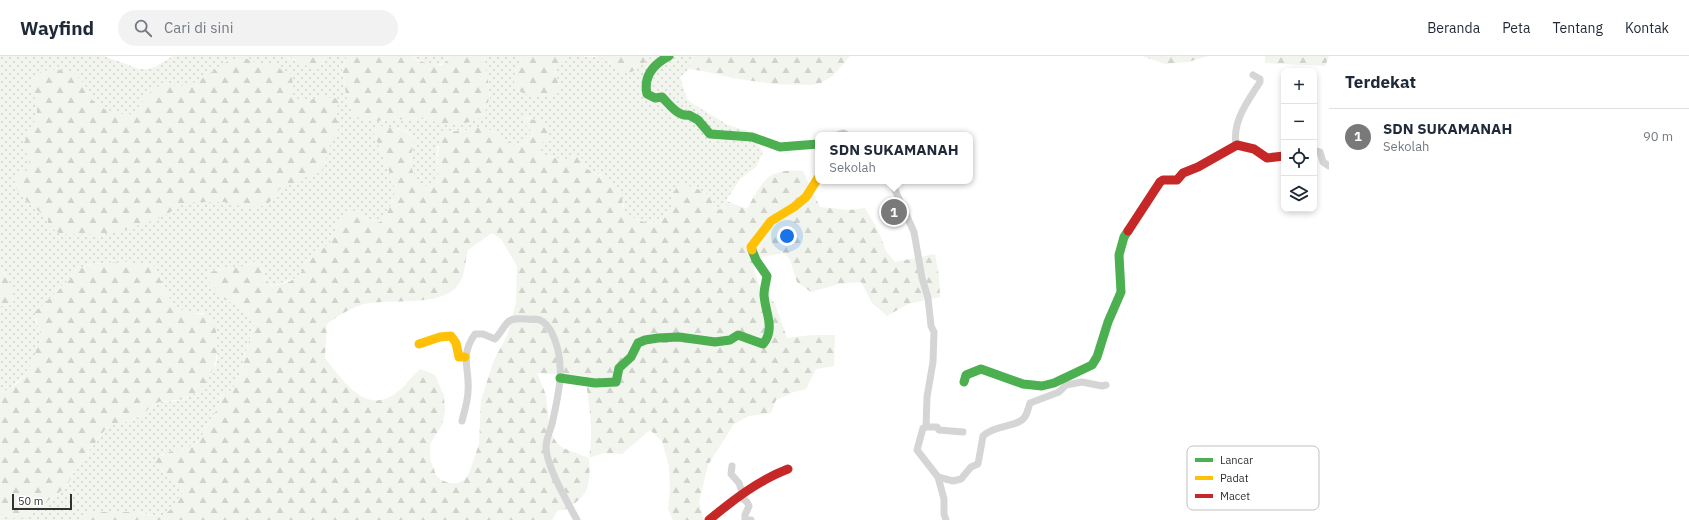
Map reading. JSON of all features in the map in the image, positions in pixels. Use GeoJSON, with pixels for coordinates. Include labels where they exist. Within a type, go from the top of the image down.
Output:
{"type":"FeatureCollection","features":[{"type":"Feature","properties":{"kind":"street"},"geometry":{"type":"LineString","coordinates":[[669,56],[654,66],[647,74],[647,94],[655,98],[662,97],[681,115],[689,115],[696,119],[710,134],[752,137],[780,147],[815,144]]}},
{"type":"Feature","properties":{"kind":"street"},"geometry":{"type":"LineString","coordinates":[[1236,145],[1235,134],[1241,115],[1245,109],[1246,102],[1260,82],[1260,79],[1253,75]]}},
{"type":"Feature","properties":{"kind":"street"},"geometry":{"type":"LineString","coordinates":[[964,382],[966,375],[981,369],[1023,384],[1042,386],[1054,383],[1092,365],[1097,357],[1108,322],[1121,292],[1119,255],[1124,237],[1131,224],[1161,181],[1177,180],[1183,173],[1198,167],[1236,145],[1254,149],[1267,158],[1281,156]]}},
{"type":"Feature","properties":{"kind":"street"},"geometry":{"type":"LineString","coordinates":[[1317,151],[1320,152],[1324,163],[1329,166]]}},
{"type":"Feature","properties":{"kind":"street"},"geometry":{"type":"LineString","coordinates":[[560,378],[595,383],[616,382],[618,380],[620,366],[632,355],[639,342],[647,340],[689,337],[718,343],[734,338],[738,335],[763,344],[769,337],[769,325],[764,294],[767,276],[756,260],[751,247],[771,221],[794,207],[806,197],[815,183]]}},
{"type":"Feature","properties":{"kind":"street"},"geometry":{"type":"LineString","coordinates":[[892,184],[914,232],[934,332],[933,362],[927,397],[926,427],[923,428],[917,450],[938,477],[944,499],[944,514],[946,520]]}},
{"type":"Feature","properties":{"kind":"street"},"geometry":{"type":"LineString","coordinates":[[462,422],[468,390],[465,357],[469,343],[475,334],[483,334],[495,339],[508,322],[513,319],[538,319],[543,322],[550,329],[560,354],[560,378],[557,401],[546,447],[548,458],[577,520]]}},
{"type":"Feature","properties":{"kind":"street"},"geometry":{"type":"LineString","coordinates":[[419,344],[440,337],[451,336],[454,338],[459,357],[465,357]]}},
{"type":"Feature","properties":{"kind":"street"},"geometry":{"type":"LineString","coordinates":[[938,477],[953,481],[961,480],[971,467],[978,464],[984,434],[1000,427],[1019,422],[1026,415],[1030,403],[1060,392],[1066,385],[1082,382],[1102,386],[1106,385]]}},
{"type":"Feature","properties":{"kind":"street"},"geometry":{"type":"LineString","coordinates":[[926,427],[937,427],[939,430],[963,432]]}},
{"type":"Feature","properties":{"kind":"street"},"geometry":{"type":"LineString","coordinates":[[732,466],[731,474],[739,483],[743,495],[742,498],[747,502],[748,506],[745,520],[750,520]]}},
{"type":"Feature","properties":{"kind":"street"},"geometry":{"type":"LineString","coordinates":[[709,520],[732,501],[775,474],[788,469]]}},
{"type":"Feature","properties":{"kind":"green space"},"geometry":{"type":"Polygon","coordinates":[[[0,56],[104,56],[139,69],[148,69],[155,67],[173,56],[286,56],[290,59],[320,67],[326,56],[347,56],[342,70],[346,94],[353,116],[376,121],[422,118],[436,122],[490,99],[484,56],[521,56],[520,65],[513,78],[559,86],[555,72],[556,64],[569,56],[605,59],[617,69],[622,72],[626,72],[636,69],[651,56],[693,56],[689,69],[680,77],[687,99],[728,125],[750,132],[763,152],[756,167],[740,179],[720,210],[705,193],[687,186],[672,194],[674,208],[667,214],[661,219],[644,222],[622,212],[624,205],[601,175],[587,169],[584,160],[568,160],[540,155],[543,127],[532,119],[524,117],[533,135],[522,144],[514,146],[496,133],[483,127],[450,131],[437,147],[438,176],[436,184],[430,188],[417,179],[412,170],[411,155],[415,139],[411,134],[396,128],[384,128],[373,131],[394,184],[394,198],[384,220],[378,223],[357,213],[349,213],[333,240],[306,266],[302,273],[296,278],[273,286],[267,281],[262,266],[255,262],[239,268],[214,270],[222,299],[237,304],[248,312],[254,325],[239,375],[233,389],[221,397],[216,411],[200,439],[194,445],[161,455],[162,471],[179,484],[184,491],[170,510],[164,515],[157,516],[142,513],[86,512],[78,520],[0,520],[0,513],[4,516],[32,513],[66,487],[77,467],[107,427],[136,419],[158,402],[179,401],[197,390],[212,372],[217,359],[217,352],[215,342],[204,313],[189,313],[182,310],[171,301],[160,280],[155,266],[122,262],[90,264],[76,270],[68,281],[57,290],[35,320],[42,335],[36,356],[25,375],[7,391],[0,392],[0,306],[13,305],[7,277],[0,266],[0,56]]]}},
{"type":"Feature","properties":{"kind":"green space"},"geometry":{"type":"Polygon","coordinates":[[[286,56],[326,56],[320,67],[313,69],[286,56]]]}},
{"type":"Feature","properties":{"kind":"green space"},"geometry":{"type":"Polygon","coordinates":[[[347,56],[412,56],[419,61],[434,65],[441,65],[447,61],[449,56],[484,56],[489,89],[489,100],[486,109],[481,117],[472,122],[458,123],[434,122],[426,118],[376,121],[353,116],[346,94],[342,70],[347,56]]]}},
{"type":"Feature","properties":{"kind":"green space"},"geometry":{"type":"Polygon","coordinates":[[[412,56],[449,56],[447,61],[442,64],[433,65],[424,63],[412,56]]]}},
{"type":"Feature","properties":{"kind":"green space"},"geometry":{"type":"Polygon","coordinates":[[[521,56],[569,56],[556,64],[555,72],[559,86],[556,92],[552,95],[541,97],[527,95],[517,89],[514,85],[513,78],[521,60],[521,56]]]}},
{"type":"Feature","properties":{"kind":"green space"},"geometry":{"type":"Polygon","coordinates":[[[594,56],[651,56],[636,69],[628,73],[623,73],[618,71],[611,63],[594,56]]]}},
{"type":"Feature","properties":{"kind":"green space"},"geometry":{"type":"Polygon","coordinates":[[[693,56],[850,56],[834,75],[821,83],[812,85],[773,84],[689,69],[693,56]]]}},
{"type":"Feature","properties":{"kind":"green space"},"geometry":{"type":"Polygon","coordinates":[[[1142,56],[1209,56],[1188,62],[1165,64],[1142,56]]]}},
{"type":"Feature","properties":{"kind":"green space"},"geometry":{"type":"Polygon","coordinates":[[[1265,56],[1329,56],[1325,66],[1265,63],[1265,56]]]}},
{"type":"Feature","properties":{"kind":"green space"},"geometry":{"type":"Polygon","coordinates":[[[242,57],[258,63],[273,64],[285,72],[292,74],[293,96],[297,99],[307,101],[323,97],[341,100],[336,112],[338,130],[331,143],[323,170],[278,190],[269,203],[262,206],[247,208],[225,202],[187,202],[160,218],[131,228],[98,235],[60,234],[48,225],[48,218],[28,202],[14,183],[19,173],[26,172],[29,165],[29,158],[23,145],[37,116],[31,79],[40,72],[55,69],[72,71],[88,90],[94,102],[102,108],[114,112],[136,114],[142,100],[156,87],[164,85],[186,86],[200,80],[228,61],[242,57]]]}},
{"type":"Feature","properties":{"kind":"green space"},"geometry":{"type":"Polygon","coordinates":[[[524,117],[538,121],[549,131],[548,138],[542,142],[540,155],[568,160],[571,154],[578,155],[584,160],[587,169],[608,180],[618,190],[623,204],[622,212],[644,222],[661,219],[674,208],[672,194],[681,182],[705,193],[720,210],[726,201],[747,209],[757,191],[768,178],[781,172],[803,171],[820,207],[849,210],[865,208],[878,230],[886,251],[895,262],[935,254],[939,276],[940,297],[908,304],[887,316],[872,303],[861,282],[839,284],[811,292],[797,282],[790,260],[784,253],[762,257],[754,268],[759,285],[775,304],[787,338],[812,335],[835,335],[834,366],[816,369],[806,389],[794,392],[776,400],[771,413],[749,416],[734,424],[708,465],[699,502],[704,520],[673,520],[668,509],[670,488],[669,466],[662,441],[650,430],[622,454],[604,453],[589,458],[589,477],[587,489],[580,499],[569,508],[565,510],[558,510],[552,520],[78,520],[86,512],[134,512],[156,516],[164,515],[170,510],[184,491],[163,472],[161,468],[155,466],[155,459],[169,452],[194,445],[200,439],[216,411],[221,397],[233,389],[239,375],[254,325],[248,312],[237,304],[223,299],[208,280],[207,273],[249,265],[255,262],[262,266],[267,281],[272,286],[284,283],[299,275],[305,265],[306,259],[330,242],[336,226],[349,213],[357,213],[377,223],[384,220],[394,198],[394,184],[373,131],[379,126],[403,130],[415,139],[411,155],[412,170],[417,179],[430,188],[436,184],[438,152],[440,140],[443,134],[479,127],[485,128],[515,146],[522,144],[533,135],[530,128],[524,125],[524,117]],[[492,233],[468,250],[462,278],[458,285],[450,292],[440,297],[428,300],[375,302],[364,304],[349,310],[327,324],[325,358],[349,387],[368,399],[378,400],[390,397],[402,388],[421,369],[435,375],[444,396],[445,411],[442,425],[430,444],[430,459],[436,475],[441,480],[449,483],[457,483],[464,480],[469,473],[479,444],[481,400],[494,360],[507,336],[516,302],[517,266],[501,239],[492,233]],[[537,373],[546,395],[550,432],[557,443],[563,448],[589,458],[591,426],[585,376],[537,373]]]}},
{"type":"Feature","properties":{"kind":"green space"},"geometry":{"type":"Polygon","coordinates":[[[122,262],[155,266],[166,293],[175,305],[187,312],[212,316],[216,334],[217,349],[211,374],[201,388],[194,394],[178,400],[159,402],[135,419],[107,427],[77,467],[66,487],[32,513],[19,519],[4,516],[0,513],[0,392],[13,387],[19,382],[28,370],[34,357],[41,338],[35,312],[68,281],[76,270],[91,264],[122,262]]]}},
{"type":"Feature","properties":{"kind":"green space"},"geometry":{"type":"Polygon","coordinates":[[[0,266],[10,283],[13,305],[0,306],[0,266]]]}},
{"type":"Feature","properties":{"kind":"traffic: fast"},"geometry":{"type":"LineString","coordinates":[[669,56],[654,67],[648,76],[646,88],[647,94],[655,98],[662,97],[677,112],[689,115],[698,120],[710,134],[752,137],[780,147],[815,144]]}},
{"type":"Feature","properties":{"kind":"traffic: fast"},"geometry":{"type":"LineString","coordinates":[[964,382],[966,375],[981,369],[1023,384],[1042,386],[1054,383],[1092,365],[1097,357],[1108,322],[1121,292],[1119,255],[1124,237],[1128,231]]}},
{"type":"Feature","properties":{"kind":"traffic: fast"},"geometry":{"type":"LineString","coordinates":[[560,378],[595,383],[616,382],[619,368],[631,357],[638,343],[645,340],[679,337],[715,342],[730,340],[738,335],[763,344],[769,332],[769,320],[764,295],[767,276],[756,260],[752,250]]}},
{"type":"Feature","properties":{"kind":"traffic: slow"},"geometry":{"type":"LineString","coordinates":[[752,250],[751,247],[771,221],[794,207],[806,197],[815,183]]}},
{"type":"Feature","properties":{"kind":"traffic: slow"},"geometry":{"type":"LineString","coordinates":[[419,344],[440,337],[451,336],[456,343],[459,357],[465,357]]}},
{"type":"Feature","properties":{"kind":"traffic: jam"},"geometry":{"type":"LineString","coordinates":[[1128,231],[1160,182],[1163,180],[1177,180],[1183,173],[1198,167],[1237,145],[1254,149],[1267,158],[1281,156]]}},
{"type":"Feature","properties":{"kind":"traffic: jam"},"geometry":{"type":"LineString","coordinates":[[709,520],[747,491],[788,469]]}},
{"type":"Feature","properties":{"kind":"place","name":"SDN SUKAMANAH"},"geometry":{"type":"Point","coordinates":[894,212]}}]}
